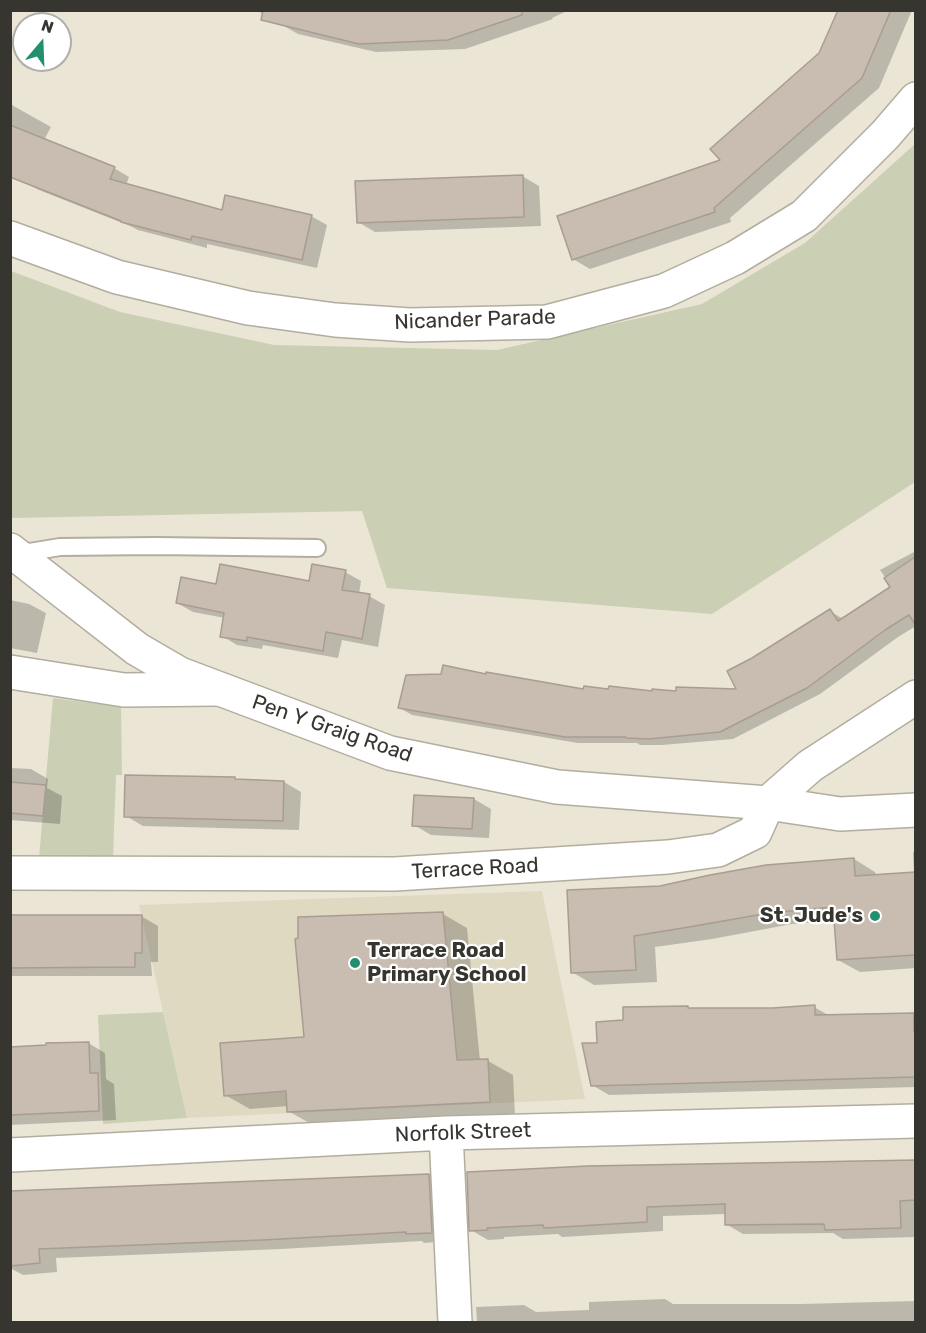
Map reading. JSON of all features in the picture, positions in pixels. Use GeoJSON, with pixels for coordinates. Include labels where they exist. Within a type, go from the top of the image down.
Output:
{"type":"FeatureCollection","features":[{"type":"Feature","properties":{"kind":"street","name":"Nicander Parade"},"geometry":{"type":"LineString","coordinates":[[10,238],[117,277],[248,308],[335,320],[410,325],[547,322],[664,291],[735,258],[804,216],[885,135],[915,99]]}},
{"type":"Feature","properties":{"kind":"street","name":"Pen Y Graig Road"},"geometry":{"type":"LineString","coordinates":[[13,552],[137,650],[180,674],[390,753],[557,787],[768,803]]}},
{"type":"Feature","properties":{"kind":"street"},"geometry":{"type":"LineString","coordinates":[[10,672],[124,690],[218,689]]}},
{"type":"Feature","properties":{"kind":"street"},"geometry":{"type":"LineString","coordinates":[[768,803],[810,766],[915,697]]}},
{"type":"Feature","properties":{"kind":"street"},"geometry":{"type":"LineString","coordinates":[[768,803],[840,814],[915,810]]}},
{"type":"Feature","properties":{"kind":"street","name":"Terrace Road"},"geometry":{"type":"LineString","coordinates":[[10,873],[394,874],[668,857],[718,850],[755,832],[768,803]]}},
{"type":"Feature","properties":{"kind":"street","name":"Norfolk Street"},"geometry":{"type":"LineString","coordinates":[[10,1155],[446,1133],[915,1121]]}},
{"type":"Feature","properties":{"kind":"street"},"geometry":{"type":"LineString","coordinates":[[446,1133],[455,1323]]}},
{"type":"Feature","properties":{"kind":"lane"},"geometry":{"type":"LineString","coordinates":[[13,552],[60,547],[317,548]]}},
{"type":"Feature","properties":{"kind":"shaded area","name":"Terrace Road Primary School"},"geometry":{"type":"Polygon","coordinates":[[[542,891],[585,1099],[187,1118],[139,905],[542,891]]]}},
{"type":"Feature","properties":{"kind":"green space"},"geometry":{"type":"Polygon","coordinates":[[[915,144],[915,482],[712,614],[387,588],[362,511],[11,518],[11,271],[120,312],[274,345],[497,350],[702,304],[805,243],[915,144]]]}},
{"type":"Feature","properties":{"kind":"green space"},"geometry":{"type":"Polygon","coordinates":[[[53,698],[121,707],[122,775],[116,775],[113,858],[39,858],[53,698]]]}},
{"type":"Feature","properties":{"kind":"green space"},"geometry":{"type":"Polygon","coordinates":[[[163,1012],[187,1118],[103,1124],[98,1015],[163,1012]]]}},
{"type":"Feature","properties":{"kind":"building"},"geometry":{"type":"Polygon","coordinates":[[[263,10],[522,10],[522,15],[448,40],[359,44],[261,20],[263,10]]]}},
{"type":"Feature","properties":{"kind":"building"},"geometry":{"type":"Polygon","coordinates":[[[838,10],[891,10],[862,78],[714,208],[715,212],[572,260],[557,216],[720,160],[710,149],[819,53],[838,10]]]}},
{"type":"Feature","properties":{"kind":"building"},"geometry":{"type":"Polygon","coordinates":[[[10,125],[115,167],[110,179],[222,210],[225,195],[312,215],[302,260],[192,236],[191,240],[121,222],[10,177],[10,125]]]}},
{"type":"Feature","properties":{"kind":"building"},"geometry":{"type":"Polygon","coordinates":[[[523,175],[524,217],[357,223],[355,181],[523,175]]]}},
{"type":"Feature","properties":{"kind":"building"},"geometry":{"type":"Polygon","coordinates":[[[915,557],[915,624],[909,615],[807,688],[720,732],[649,739],[565,737],[398,708],[406,675],[441,674],[443,665],[583,689],[584,686],[608,689],[609,686],[652,691],[652,689],[676,691],[676,687],[736,689],[727,671],[830,609],[838,621],[890,587],[884,578],[915,557]]]}},
{"type":"Feature","properties":{"kind":"building"},"geometry":{"type":"Polygon","coordinates":[[[220,564],[309,581],[312,564],[346,570],[342,590],[370,594],[362,639],[326,632],[323,651],[247,637],[247,641],[220,637],[224,613],[176,603],[181,577],[216,584],[220,564]]]}},
{"type":"Feature","properties":{"kind":"building"},"geometry":{"type":"Polygon","coordinates":[[[125,775],[235,777],[235,779],[284,781],[283,821],[124,817],[125,775]]]}},
{"type":"Feature","properties":{"kind":"building"},"geometry":{"type":"Polygon","coordinates":[[[10,782],[46,785],[43,816],[10,813],[10,782]]]}},
{"type":"Feature","properties":{"kind":"building"},"geometry":{"type":"Polygon","coordinates":[[[414,795],[474,798],[472,829],[412,826],[414,795]]]}},
{"type":"Feature","properties":{"kind":"building"},"geometry":{"type":"Polygon","coordinates":[[[854,858],[855,876],[915,872],[915,955],[837,960],[833,907],[769,913],[634,936],[636,970],[571,973],[567,890],[660,886],[766,865],[854,858]]]}},
{"type":"Feature","properties":{"kind":"building"},"geometry":{"type":"Polygon","coordinates":[[[443,912],[457,1060],[488,1059],[490,1102],[287,1112],[286,1091],[224,1096],[220,1043],[304,1037],[295,939],[298,938],[298,917],[443,912]]]}},
{"type":"Feature","properties":{"kind":"building"},"geometry":{"type":"Polygon","coordinates":[[[10,915],[142,915],[142,953],[135,953],[135,967],[10,968],[10,915]]]}},
{"type":"Feature","properties":{"kind":"building"},"geometry":{"type":"Polygon","coordinates":[[[815,1005],[815,1015],[914,1013],[915,1077],[591,1086],[582,1043],[597,1043],[596,1022],[623,1020],[623,1007],[773,1008],[815,1005]]]}},
{"type":"Feature","properties":{"kind":"building"},"geometry":{"type":"Polygon","coordinates":[[[89,1042],[90,1073],[98,1073],[99,1111],[10,1115],[10,1047],[89,1042]]]}},
{"type":"Feature","properties":{"kind":"building"},"geometry":{"type":"Polygon","coordinates":[[[915,1160],[915,1200],[900,1201],[901,1228],[825,1230],[824,1224],[725,1225],[725,1204],[647,1207],[647,1222],[544,1228],[543,1225],[469,1231],[467,1172],[588,1166],[915,1160]]]}},
{"type":"Feature","properties":{"kind":"building"},"geometry":{"type":"Polygon","coordinates":[[[429,1174],[432,1233],[406,1234],[406,1232],[39,1249],[40,1263],[10,1266],[10,1191],[429,1174]]]}},
{"type":"Feature","properties":{"kind":"place","name":"St. Jude's"},"geometry":{"type":"Point","coordinates":[875,916]}},
{"type":"Feature","properties":{"kind":"place","name":"Terrace Road Primary School"},"geometry":{"type":"Point","coordinates":[355,963]}}]}
